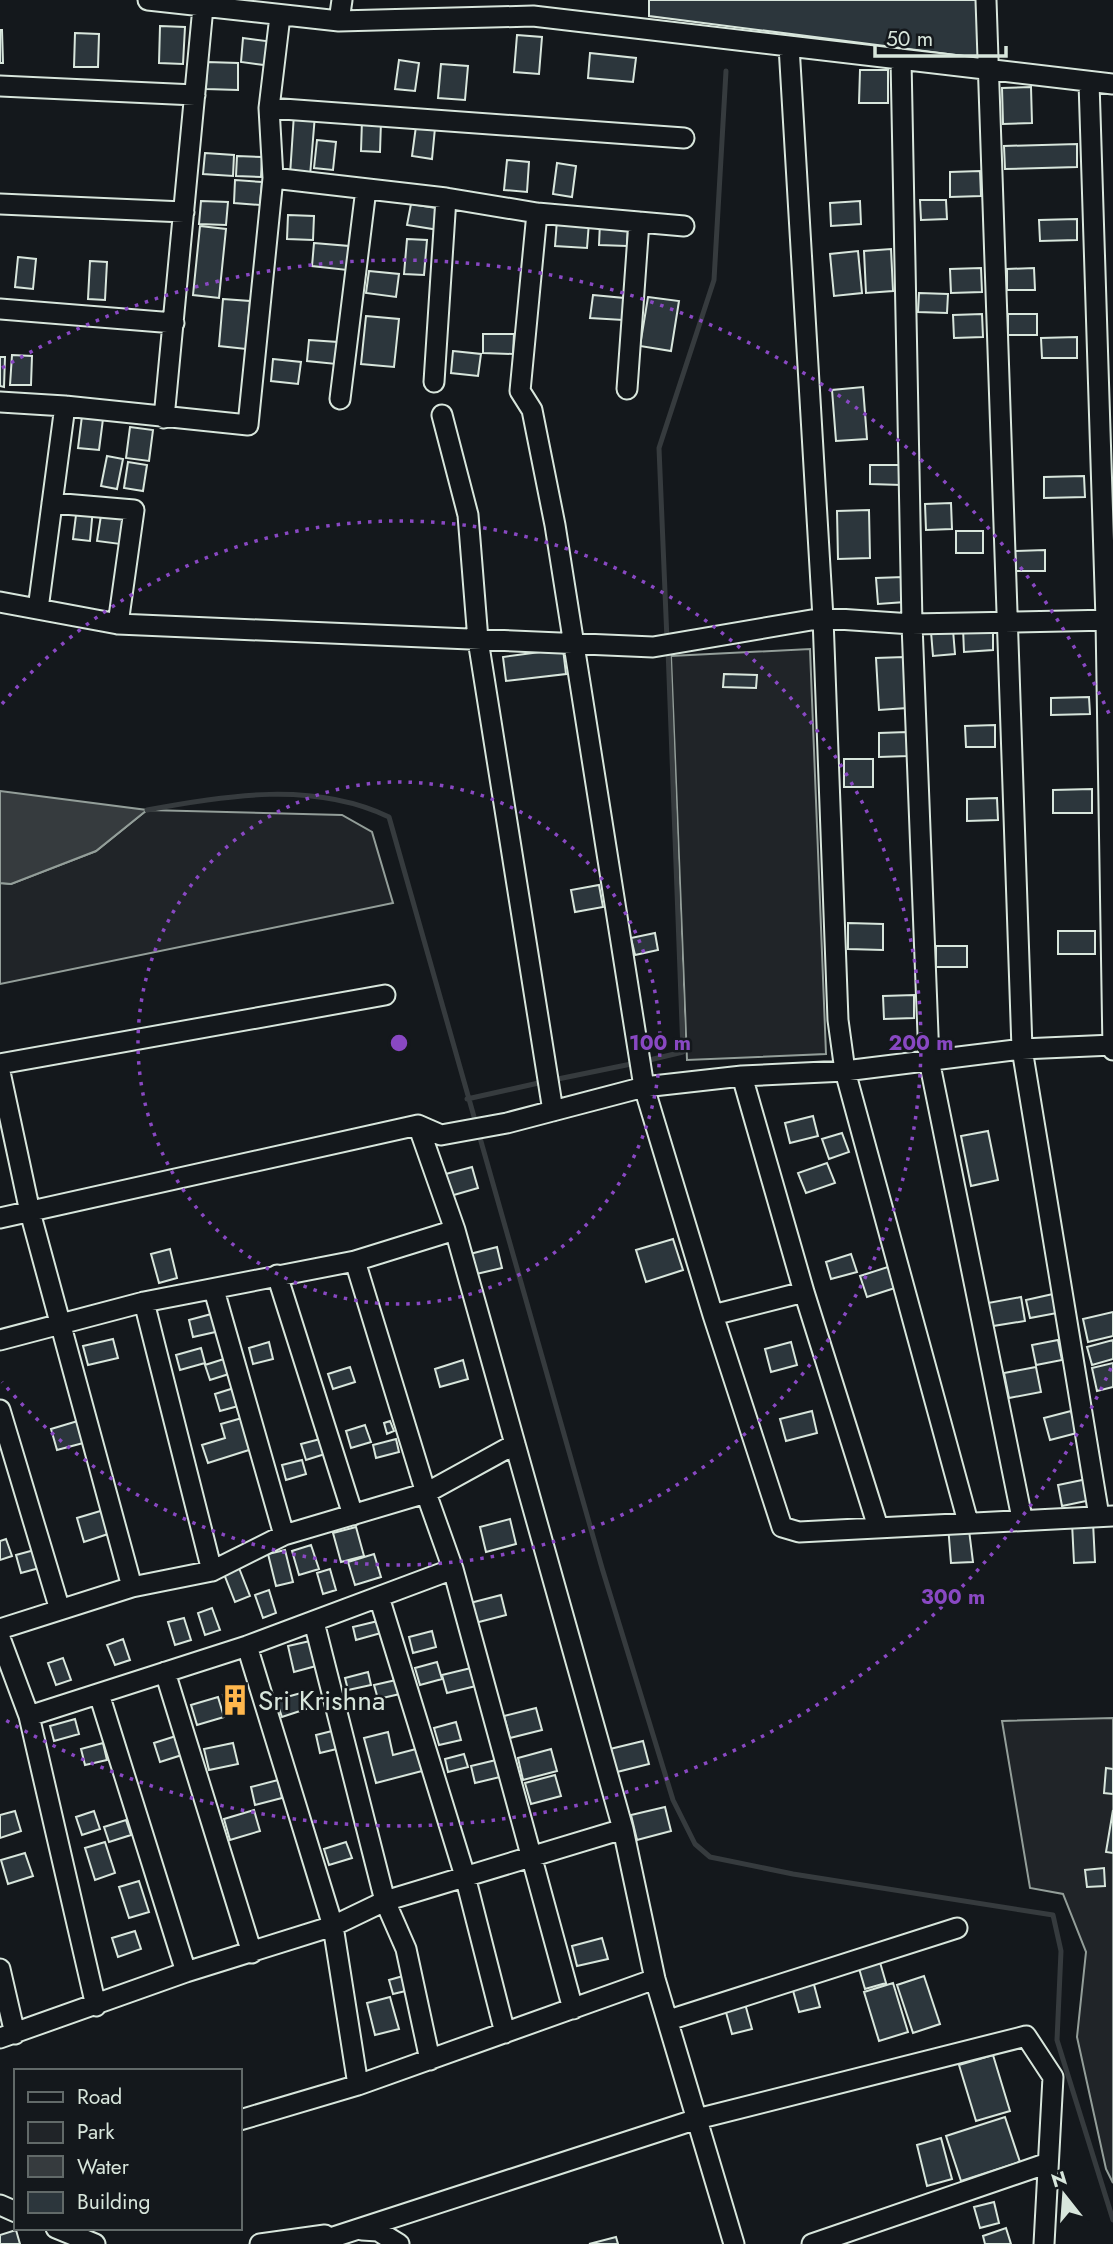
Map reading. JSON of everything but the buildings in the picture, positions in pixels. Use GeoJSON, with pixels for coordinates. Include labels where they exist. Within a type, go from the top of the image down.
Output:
{"type":"FeatureCollection","features":[{"type":"Feature","properties":{"kind":"street"},"geometry":{"type":"LineString","coordinates":[[148,0],[279,16],[339,20],[533,16],[673,30],[789,47],[988,68],[1113,85]]}},
{"type":"Feature","properties":{"kind":"street"},"geometry":{"type":"LineString","coordinates":[[339,20],[342,0]]}},
{"type":"Feature","properties":{"kind":"street"},"geometry":{"type":"LineString","coordinates":[[537,214],[520,391],[532,410],[537,431],[565,586],[572,644],[644,1087],[713,1315],[782,1527],[800,1532],[1022,1518],[1106,1516],[1022,1049],[986,0]]}},
{"type":"Feature","properties":{"kind":"street"},"geometry":{"type":"LineString","coordinates":[[164,418],[203,7]]}},
{"type":"Feature","properties":{"kind":"street"},"geometry":{"type":"LineString","coordinates":[[0,402],[248,425],[273,178],[269,108],[279,16]]}},
{"type":"Feature","properties":{"kind":"street"},"geometry":{"type":"LineString","coordinates":[[789,47],[823,618],[838,1020],[845,1072],[968,1522]]}},
{"type":"Feature","properties":{"kind":"street"},"geometry":{"type":"LineString","coordinates":[[901,59],[912,624],[929,1060],[1022,1518]]}},
{"type":"Feature","properties":{"kind":"street"},"geometry":{"type":"LineString","coordinates":[[0,1218],[418,1125],[441,1135],[554,1111],[644,1087],[742,1076],[845,1072],[1022,1049],[1113,1046],[1110,620],[1089,82]]}},
{"type":"Feature","properties":{"kind":"street"},"geometry":{"type":"LineString","coordinates":[[0,86],[195,95]]}},
{"type":"Feature","properties":{"kind":"street"},"geometry":{"type":"LineString","coordinates":[[269,108],[684,138]]}},
{"type":"Feature","properties":{"kind":"street"},"geometry":{"type":"LineString","coordinates":[[273,178],[446,198],[537,214],[684,226]]}},
{"type":"Feature","properties":{"kind":"street"},"geometry":{"type":"LineString","coordinates":[[340,399],[366,189]]}},
{"type":"Feature","properties":{"kind":"street"},"geometry":{"type":"LineString","coordinates":[[434,382],[446,198]]}},
{"type":"Feature","properties":{"kind":"street"},"geometry":{"type":"LineString","coordinates":[[0,204],[184,212]]}},
{"type":"Feature","properties":{"kind":"street"},"geometry":{"type":"LineString","coordinates":[[627,389],[639,222]]}},
{"type":"Feature","properties":{"kind":"street"},"geometry":{"type":"LineString","coordinates":[[0,309],[174,323]]}},
{"type":"Feature","properties":{"kind":"street"},"geometry":{"type":"LineString","coordinates":[[38,609],[65,406]]}},
{"type":"Feature","properties":{"kind":"street"},"geometry":{"type":"LineString","coordinates":[[442,415],[468,515],[478,640],[554,1111]]}},
{"type":"Feature","properties":{"kind":"street"},"geometry":{"type":"LineString","coordinates":[[52,503],[134,510],[118,624]]}},
{"type":"Feature","properties":{"kind":"street"},"geometry":{"type":"LineString","coordinates":[[0,602],[118,624],[653,647],[823,618],[912,624],[1110,620]]}},
{"type":"Feature","properties":{"kind":"street"},"geometry":{"type":"LineString","coordinates":[[0,1064],[385,995]]}},
{"type":"Feature","properties":{"kind":"street"},"geometry":{"type":"LineString","coordinates":[[0,1072],[30,1212],[132,1587]]}},
{"type":"Feature","properties":{"kind":"street"},"geometry":{"type":"LineString","coordinates":[[742,1076],[804,1292],[878,1527]]}},
{"type":"Feature","properties":{"kind":"street"},"geometry":{"type":"LineString","coordinates":[[418,1125],[455,1230],[623,1829],[655,1979],[734,2244]]}},
{"type":"Feature","properties":{"kind":"street"},"geometry":{"type":"LineString","coordinates":[[0,1340],[144,1302],[355,1261],[455,1230]]}},
{"type":"Feature","properties":{"kind":"street"},"geometry":{"type":"LineString","coordinates":[[355,1261],[426,1493],[453,1569],[573,2009]]}},
{"type":"Feature","properties":{"kind":"street"},"geometry":{"type":"LineString","coordinates":[[277,1275],[353,1516]]}},
{"type":"Feature","properties":{"kind":"street"},"geometry":{"type":"LineString","coordinates":[[214,1290],[284,1535]]}},
{"type":"Feature","properties":{"kind":"street"},"geometry":{"type":"LineString","coordinates":[[713,1315],[804,1292]]}},
{"type":"Feature","properties":{"kind":"street"},"geometry":{"type":"LineString","coordinates":[[144,1302],[212,1571]]}},
{"type":"Feature","properties":{"kind":"street"},"geometry":{"type":"LineString","coordinates":[[0,1410],[60,1610]]}},
{"type":"Feature","properties":{"kind":"street"},"geometry":{"type":"LineString","coordinates":[[0,1629],[132,1587],[212,1571],[284,1535],[426,1493],[515,1444]]}},
{"type":"Feature","properties":{"kind":"street"},"geometry":{"type":"LineString","coordinates":[[29,1716],[247,1646],[453,1569]]}},
{"type":"Feature","properties":{"kind":"street"},"geometry":{"type":"LineString","coordinates":[[379,1597],[464,1876],[505,2033]]}},
{"type":"Feature","properties":{"kind":"street"},"geometry":{"type":"LineString","coordinates":[[314,1622],[385,1901],[406,1949],[430,2060]]}},
{"type":"Feature","properties":{"kind":"street"},"geometry":{"type":"LineString","coordinates":[[0,1637],[29,1716],[96,2006]]}},
{"type":"Feature","properties":{"kind":"street"},"geometry":{"type":"LineString","coordinates":[[247,1646],[333,1926],[358,2085]]}},
{"type":"Feature","properties":{"kind":"street"},"geometry":{"type":"LineString","coordinates":[[165,1672],[252,1953]]}},
{"type":"Feature","properties":{"kind":"street"},"geometry":{"type":"LineString","coordinates":[[99,1694],[186,1972]]}},
{"type":"Feature","properties":{"kind":"street"},"geometry":{"type":"LineString","coordinates":[[0,1969],[7,2036],[186,1972],[333,1926],[385,1901],[623,1829]]}},
{"type":"Feature","properties":{"kind":"street"},"geometry":{"type":"LineString","coordinates":[[669,2020],[957,1928]]}},
{"type":"Feature","properties":{"kind":"street"},"geometry":{"type":"LineString","coordinates":[[242,2119],[358,2085],[655,1979]]}},
{"type":"Feature","properties":{"kind":"street"},"geometry":{"type":"LineString","coordinates":[[260,2244],[363,2237],[509,2178],[696,2119],[1026,2036],[1053,2077],[1044,2244]]}},
{"type":"Feature","properties":{"kind":"street"},"geometry":{"type":"LineString","coordinates":[[822,2242],[1048,2163]]}},
{"type":"Feature","properties":{"kind":"street"},"geometry":{"type":"LineString","coordinates":[[61,2230],[95,2244]]}},
{"type":"Feature","properties":{"kind":"street"},"geometry":{"type":"LineString","coordinates":[[312,2244],[363,2237],[378,2231],[398,2244]]}},
{"type":"Feature","properties":{"kind":"green space"},"geometry":{"type":"Polygon","coordinates":[[[810,649],[826,1054],[687,1060],[671,656],[810,649]]]}},
{"type":"Feature","properties":{"kind":"green space"},"geometry":{"type":"Polygon","coordinates":[[[147,810],[342,815],[372,832],[393,903],[0,984],[0,883],[11,884],[96,851],[147,810]]]}},
{"type":"Feature","properties":{"kind":"green space"},"geometry":{"type":"Polygon","coordinates":[[[1113,1718],[1113,2183],[1106,2169],[1077,2037],[1086,1952],[1063,1894],[1030,1888],[1002,1721],[1113,1718]]]}},
{"type":"Feature","properties":{"kind":"water"},"geometry":{"type":"Polygon","coordinates":[[[0,791],[147,810],[96,851],[11,884],[0,883],[0,791]]]}},
{"type":"Feature","properties":{"kind":"waterway"},"geometry":{"type":"LineString","coordinates":[[667,640],[659,448],[714,280],[726,71]]}},
{"type":"Feature","properties":{"kind":"waterway"},"geometry":{"type":"LineString","coordinates":[[645,1061],[683,1052],[668,649]]}},
{"type":"Feature","properties":{"kind":"waterway"},"geometry":{"type":"LineString","coordinates":[[147,810],[270,794],[331,799],[389,817],[602,1568],[673,1800],[695,1844],[710,1857],[793,1874],[1053,1915],[1061,1951],[1057,2040],[1113,2220]]}},
{"type":"Feature","properties":{"kind":"waterway"},"geometry":{"type":"LineString","coordinates":[[553,1080],[636,1063]]}},
{"type":"Feature","properties":{"kind":"waterway"},"geometry":{"type":"LineString","coordinates":[[467,1099],[543,1082]]}},
{"type":"Feature","properties":{"kind":"place","name":"Sri Krishna"},"geometry":{"type":"Point","coordinates":[235,1700]}}]}
